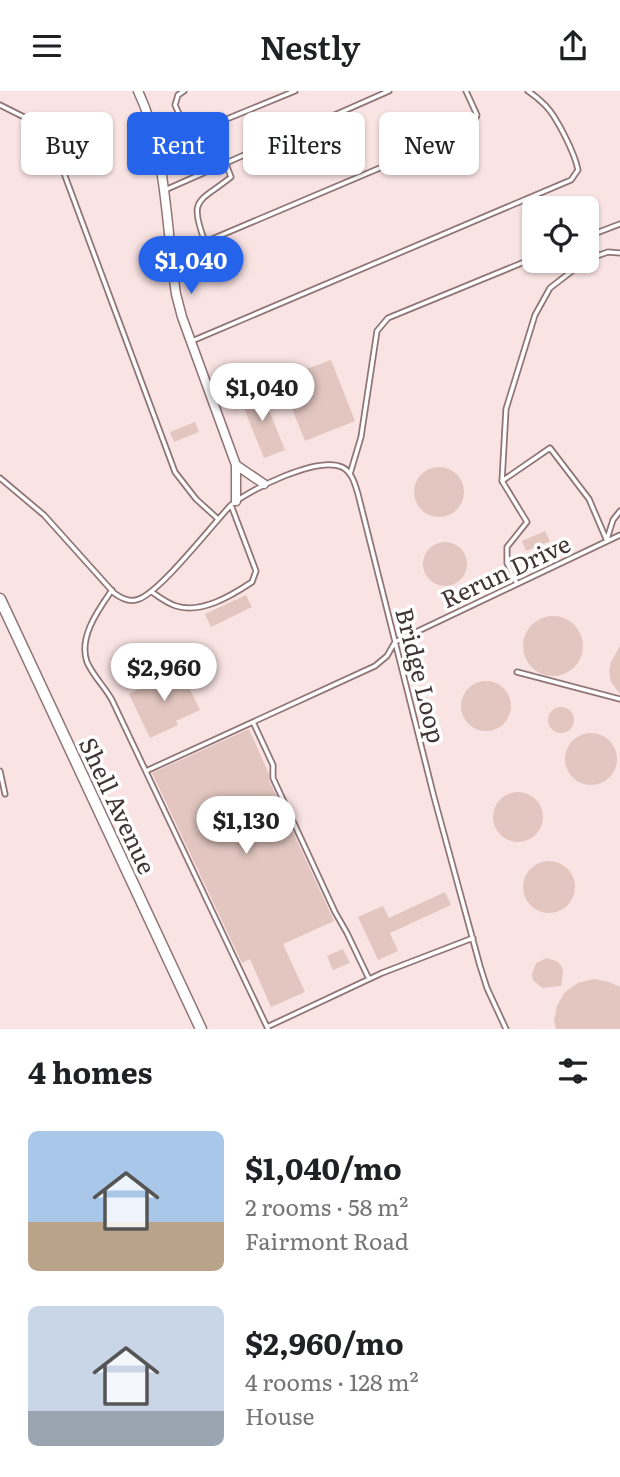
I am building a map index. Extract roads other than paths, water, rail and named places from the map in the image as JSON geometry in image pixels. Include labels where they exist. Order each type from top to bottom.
[{"type":"street","points":[[141,92],[153,128],[176,293],[236,465],[234,503]]},
{"type":"street","points":[[236,465],[264,484]]},
{"type":"street","name":"Shell Avenue","points":[[0,600],[201,1029]]},
{"type":"lane","points":[[184,91],[175,100],[175,105],[185,127],[195,132],[295,91]]},
{"type":"lane","points":[[229,163],[388,91]]},
{"type":"lane","points":[[229,172],[231,177],[199,201],[195,211],[205,242],[472,129],[477,115],[466,91]]},
{"type":"lane","points":[[191,341],[571,180],[578,170],[565,139],[547,107],[528,91]]},
{"type":"lane","points":[[0,105],[24,117],[55,149],[175,472],[196,499],[218,519]]},
{"type":"lane","points":[[163,191],[200,175]]},
{"type":"lane","points":[[599,232],[620,224]]},
{"type":"lane","points":[[599,255],[608,252],[620,253]]},
{"type":"lane","points":[[0,478],[44,515],[112,590],[125,600],[132,601],[152,592],[234,503],[264,484],[325,465],[344,468],[350,474],[360,437],[377,331],[388,318],[522,263]]},
{"type":"lane","points":[[517,584],[507,563],[507,547],[527,522],[502,481],[506,409],[535,315],[550,288],[569,273]]},
{"type":"lane","points":[[502,481],[550,448],[589,499],[607,541]]},
{"type":"lane","name":"Bridge Loop","points":[[350,474],[358,494],[473,938],[488,988],[506,1029]]},
{"type":"lane","points":[[152,592],[173,605],[188,609],[204,607],[252,582],[256,571],[234,503]]},
{"type":"lane","points":[[607,541],[613,520],[620,511]]},
{"type":"lane","name":"Rerun Drive","points":[[146,771],[375,666],[387,656],[395,642],[620,535]]},
{"type":"lane","points":[[112,590],[90,626],[85,652],[88,662],[112,700],[267,1028],[369,979],[473,938]]},
{"type":"lane","points":[[517,672],[620,699]]},
{"type":"lane","points":[[253,722],[273,765],[273,778],[369,979]]},
{"type":"lane","points":[[0,771],[5,794]]}]
